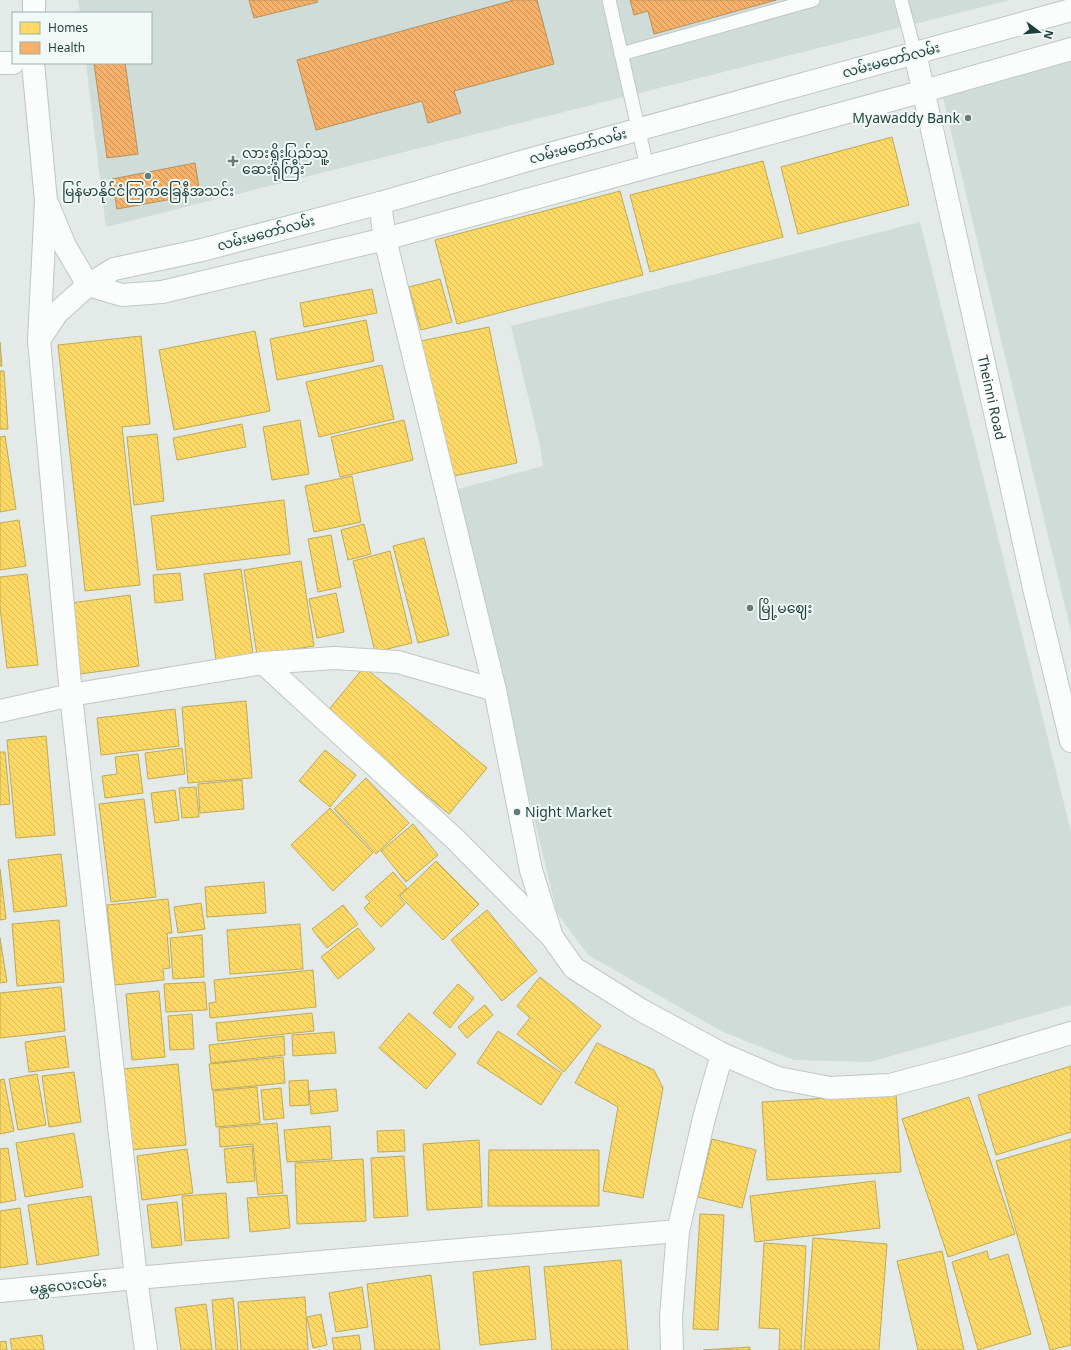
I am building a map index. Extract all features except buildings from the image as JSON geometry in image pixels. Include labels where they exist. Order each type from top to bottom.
[{"type":"main road","points":[[34,0],[34,12]]},
{"type":"main road","name":"လမ်းမတော်လမ်း","points":[[39,340],[57,313],[88,285],[114,269],[202,250],[380,203],[1071,10]]},
{"type":"main road","points":[[46,201],[65,246],[88,285],[122,296],[162,292],[385,239],[924,91],[1071,49]]},
{"type":"main road","name":"Theinni Road","points":[[915,53],[1034,588],[1071,741]]},
{"type":"main road","points":[[0,63],[12,63]]},
{"type":"main road","points":[[33,64],[46,201],[39,340],[71,695],[136,1278],[146,1350]]},
{"type":"main road","points":[[380,203],[385,239],[495,690],[531,870],[552,937]]},
{"type":"main road","points":[[0,712],[71,695],[262,663],[334,658],[398,662],[495,690]]},
{"type":"main road","points":[[262,663],[455,839],[552,937],[574,968],[641,1010],[722,1054],[778,1078],[830,1088],[890,1084],[961,1066],[1071,1033]]},
{"type":"main road","points":[[672,1350],[671,1317],[678,1231],[704,1118],[722,1054]]},
{"type":"main road","name":"မန္တလေးလမ်း","points":[[0,1292],[136,1278],[678,1231]]},
{"type":"lane","points":[[610,0],[647,167]]},
{"type":"lane","points":[[621,54],[813,0]]},
{"type":"lane","points":[[901,0],[915,53]]},
{"type":"shaded area","name":"လားရှိုးပြည်သူ့ ဆေးရုံကြီး","points":[[78,0],[1010,0],[106,227],[86,64],[152,64],[152,12],[80,12]]},
{"type":"shaded area","points":[[1071,61],[1071,631],[943,98]]},
{"type":"shaded area","name":"မြို့မဈေး","points":[[920,222],[1071,832],[1071,1005],[870,1062],[794,1060],[723,1032],[588,955],[557,913],[455,490],[543,466],[539,441],[511,326]]},
{"type":"place","name":"Myawaddy Bank","points":[[968,118]]},
{"type":"place","name":"လားရှိုးပြည်သူ့ ဆေးရုံကြီး","points":[[233,161]]},
{"type":"place","name":"မြန်မာနိုင်ငံကြက်ခြေနီအသင်း","points":[[148,176]]},
{"type":"place","name":"မြို့မဈေး","points":[[750,608]]},
{"type":"place","name":"Night Market","points":[[517,812]]}]
